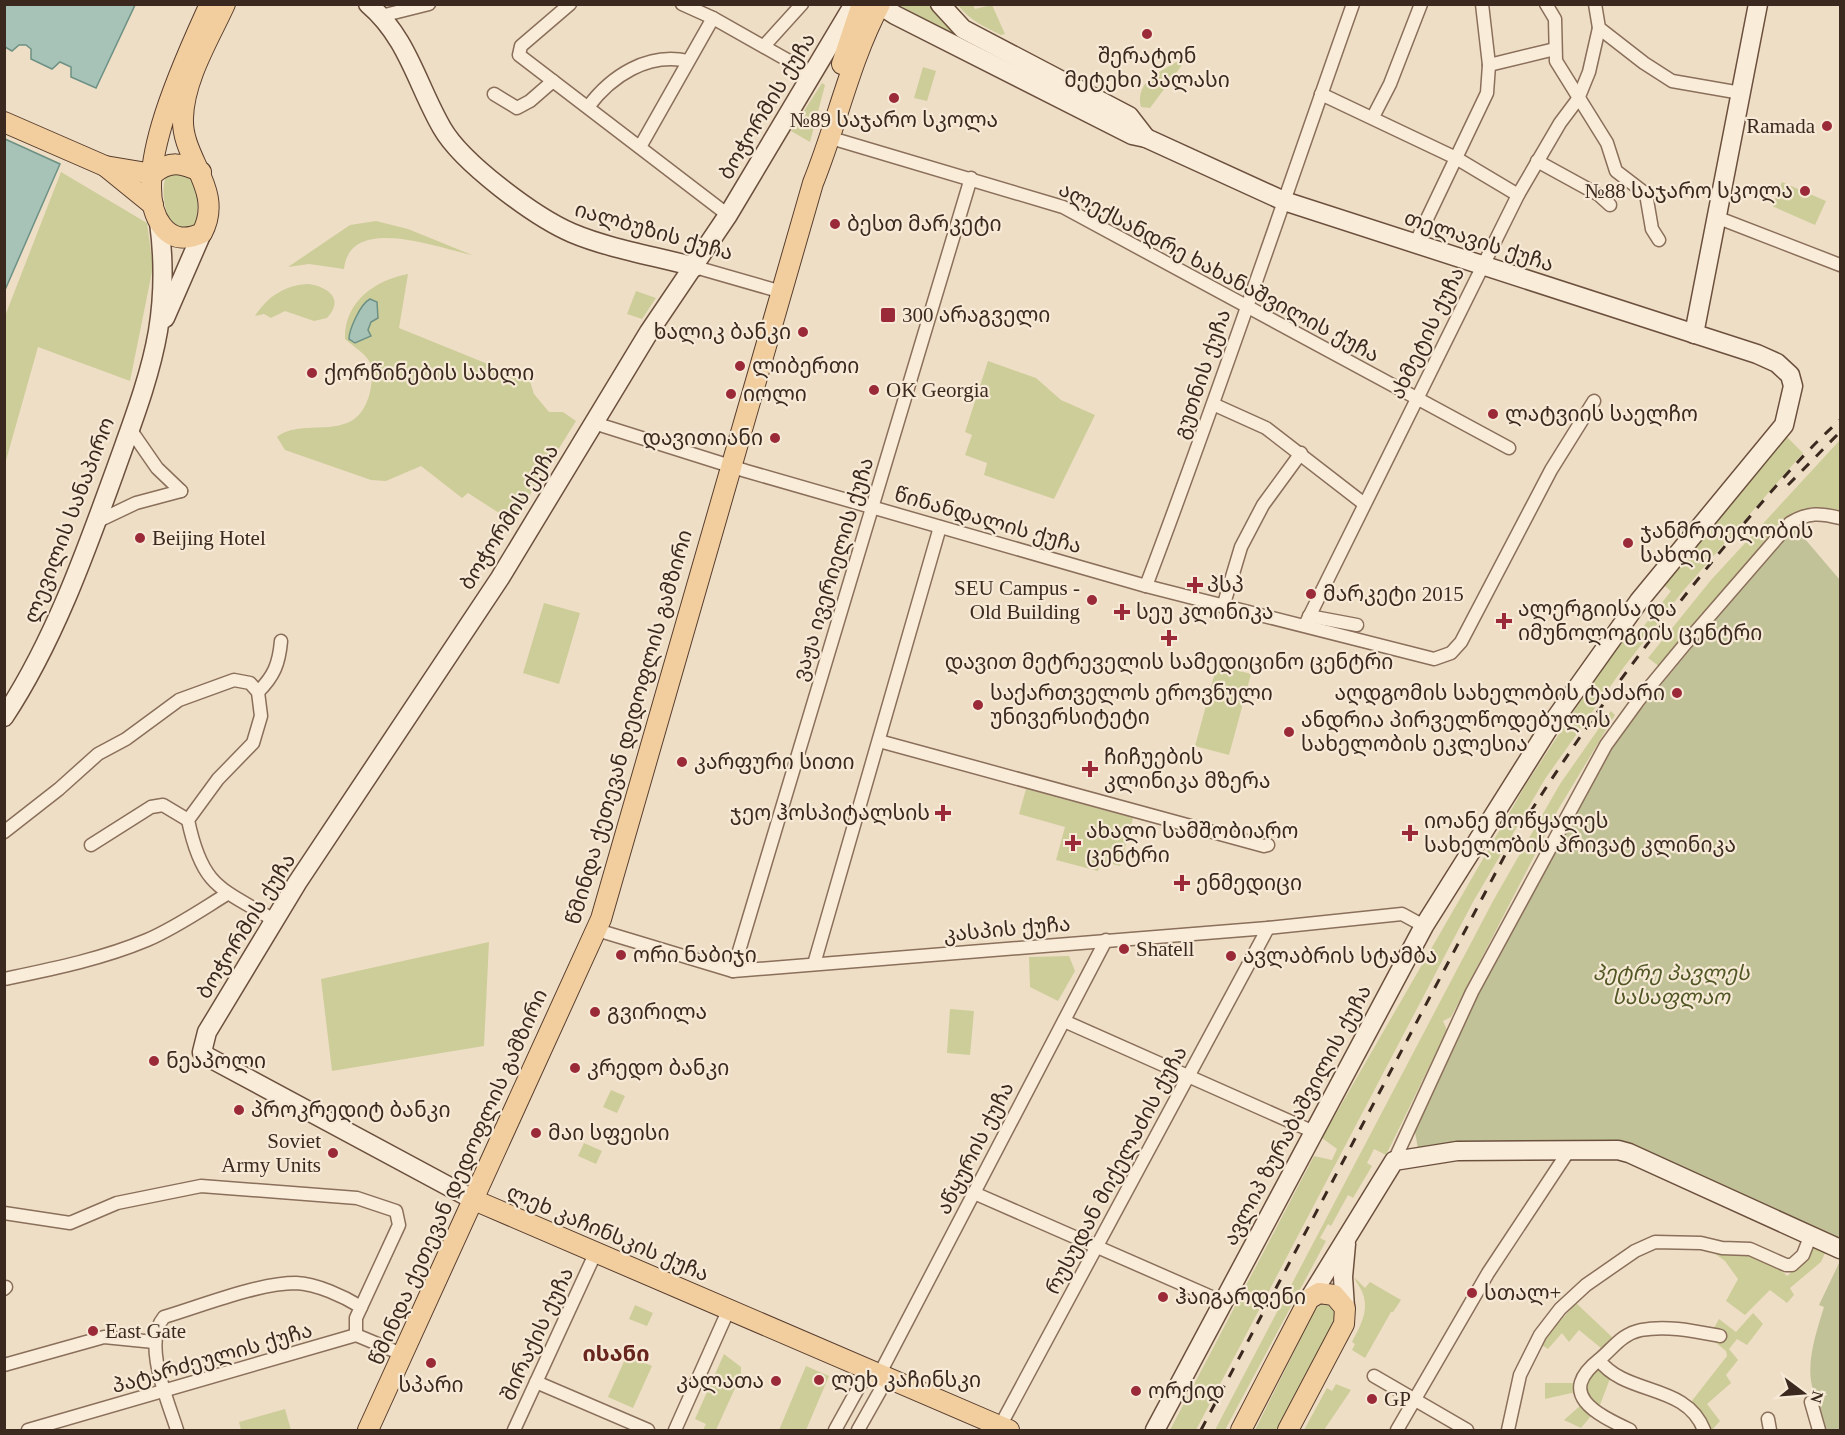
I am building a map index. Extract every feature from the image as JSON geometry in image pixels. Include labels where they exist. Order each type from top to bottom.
[{"type":"main road","points":[[156,214],[153,174],[156,145],[164,115],[210,4]]},
{"type":"main road","points":[[100,164],[156,214],[172,235],[183,238],[202,233],[209,214],[208,199],[201,172],[185,133],[183,116],[197,66],[225,4]]},
{"type":"main road","name":"წმინდა ქეთევან დედოფლის გამზირი","points":[[368,1431],[597,930],[813,183],[831,138],[875,5]]},
{"type":"main road","name":"წმინდა ქეთევან დედოფლის გამზირი","points":[[813,183],[820,135],[853,28],[875,5]]},
{"type":"main road","points":[[4,122],[100,164],[153,174],[169,164],[185,165],[201,172]]},
{"type":"main road","name":"ლეხ კაჩინსკის ქუჩა","points":[[474,1200],[1002,1429]]},
{"type":"main road","points":[[1240,1431],[1309,1299],[1319,1293],[1330,1294],[1339,1298],[1345,1308],[1342,1330],[1288,1431]]},
{"type":"street","points":[[375,10],[429,4]]},
{"type":"street","points":[[570,4],[521,46],[519,55],[728,215]]},
{"type":"street","points":[[682,4],[713,18],[812,74]]},
{"type":"street","points":[[764,46],[802,4]]},
{"type":"street","name":"ბოჭორმის ქუჩა","points":[[202,1052],[207,1032],[274,920],[500,578],[649,332],[728,215],[854,4]]},
{"type":"street","name":"თელავის ქუჩა","points":[[940,4],[963,29],[1129,116],[1141,131],[1284,201],[1757,354],[1777,363],[1790,375],[1793,386]]},
{"type":"street","name":"გუთნის ქუჩა","points":[[1146,586],[1215,405],[1246,307],[1353,4]]},
{"type":"street","points":[[1373,117],[1390,84],[1420,4]]},
{"type":"street","points":[[1415,244],[1487,93],[1489,65],[1482,4]]},
{"type":"street","points":[[1546,4],[1555,19],[1556,61],[1607,143],[1616,171],[1646,194],[1652,229],[1659,240]]},
{"type":"street","points":[[1595,4],[1599,28],[1644,63],[1672,81],[1741,93]]},
{"type":"street","points":[[1694,334],[1758,4]]},
{"type":"street","name":"თელავის ქუჩა","points":[[875,5],[1132,135],[1141,131]]},
{"type":"street","name":"იალბუზის ქუჩა","points":[[375,10],[399,39],[442,130],[459,151],[492,181],[573,234],[782,292]]},
{"type":"street","points":[[640,147],[713,18]]},
{"type":"street","name":"ახმეტის ქუჩა","points":[[1307,621],[1363,503],[1518,195],[1537,160],[1578,99],[1589,72],[1599,28]]},
{"type":"street","points":[[1489,65],[1555,49]]},
{"type":"street","points":[[588,107],[602,88],[630,69],[670,57],[688,61]]},
{"type":"street","points":[[494,94],[517,108],[530,101],[553,81]]},
{"type":"street","points":[[1322,94],[1456,158],[1518,195]]},
{"type":"street","name":"ალექსანდრე ხახანაშვილის ქუჩა","points":[[831,138],[1063,207],[1509,448]]},
{"type":"street","points":[[1537,160],[1599,195],[1610,205]]},
{"type":"street","name":"ვაჟა ივერიელის ქუჩა","points":[[733,971],[971,178]]},
{"type":"street","name":"ლევილის სანაპირო","points":[[156,214],[164,273],[158,333]]},
{"type":"street","points":[[1716,217],[1840,265]]},
{"type":"street","name":"ლევილის სანაპირო","points":[[4,717],[39,657],[96,522],[130,429],[158,333],[202,233]]},
{"type":"street","name":"ავლიპ ზურაბაშვილის ქუჩა","points":[[1155,1431],[1424,926],[1550,726],[1633,609],[1784,425],[1793,386]]},
{"type":"street","points":[[1307,621],[1344,638],[1434,659],[1451,653],[1475,619],[1551,470],[1594,401]]},
{"type":"street","points":[[1215,405],[1266,428],[1363,503]]},
{"type":"street","name":"წინანდალის ქუჩა","points":[[594,423],[730,466],[1146,586],[1223,607],[1307,621]]},
{"type":"street","points":[[96,522],[136,503],[181,491],[157,468],[130,429]]},
{"type":"street","points":[[1223,607],[1241,547],[1263,505],[1301,453]]},
{"type":"street","points":[[1309,1299],[1394,1161],[1472,992],[1582,784],[1621,723],[1686,643],[1790,523],[1802,516],[1815,513],[1840,518]]},
{"type":"street","points":[[814,964],[940,527]]},
{"type":"street","points":[[1307,621],[1357,625]]},
{"type":"street","points":[[258,692],[271,680],[279,662],[281,641]]},
{"type":"street","points":[[4,832],[98,754],[126,739],[179,700],[234,680],[250,683],[258,692],[261,716],[252,743],[219,779],[188,820],[194,852],[214,884],[227,894],[274,920]]},
{"type":"street","points":[[879,741],[1264,846],[1268,845]]},
{"type":"street","points":[[91,845],[150,807],[163,805],[188,820]]},
{"type":"street","points":[[4,979],[81,962],[146,941],[227,894]]},
{"type":"street","name":"კასპის ქუჩა","points":[[597,930],[733,971],[1268,928],[1402,914],[1424,926]]},
{"type":"street","name":"რუსუდან მიქელაძის ქუჩა","points":[[1002,1429],[1268,928]]},
{"type":"street","name":"აწყურის ქუჩა","points":[[858,1431],[879,1391],[879,1375],[1106,940]]},
{"type":"street","points":[[1064,1021],[1314,1132]]},
{"type":"street","name":"ლეხ კაჩინსკის ქუჩა","points":[[202,1052],[297,1106],[474,1200]]},
{"type":"street","points":[[1394,1161],[1457,1151],[1618,1150],[1706,1185],[1810,1237],[1840,1249]]},
{"type":"street","points":[[1397,1431],[1488,1273],[1569,1152]]},
{"type":"street","points":[[4,1213],[70,1223],[117,1203],[201,1186],[357,1198],[396,1211],[399,1225],[356,1318],[356,1335],[404,1355]]},
{"type":"street","points":[[974,1193],[1223,1302]]},
{"type":"street","points":[[1508,1431],[1520,1375],[1540,1335],[1560,1309],[1613,1264],[1656,1242],[1678,1240],[1722,1248],[1750,1249],[1786,1265],[1792,1265],[1803,1255],[1810,1237]]},
{"type":"street","points":[[1345,1308],[1346,1242]]},
{"type":"street","name":"შირაქის ქუჩა","points":[[514,1431],[595,1254]]},
{"type":"street","points":[[177,1431],[154,1342],[155,1332],[164,1317],[272,1286],[297,1283],[348,1298],[361,1307]]},
{"type":"street","points":[[675,1431],[728,1311]]},
{"type":"street","points":[[1630,1431],[1591,1410],[1582,1398],[1580,1390],[1590,1364],[1599,1360],[1619,1340],[1639,1331],[1688,1330],[1719,1336]]},
{"type":"street","name":"პატარძეულის ქუჩა","points":[[28,1431],[356,1335]]},
{"type":"street","points":[[4,1365],[104,1337],[154,1342]]},
{"type":"street","points":[[1599,1360],[1608,1370],[1683,1402],[1699,1418],[1704,1431]]},
{"type":"street","name":"აწყურის ქუჩა","points":[[835,1431],[861,1383],[879,1375]]},
{"type":"street","points":[[1374,1376],[1467,1431]]},
{"type":"street","points":[[536,1382],[648,1431]]},
{"type":"street","points":[[1811,1402],[1819,1431]]},
{"type":"green space","points":[[890,5],[931,5],[943,19],[971,41],[1052,83]]},
{"type":"green space","points":[[958,5],[973,5],[975,9],[992,5],[1005,34],[1001,35],[978,23]]},
{"type":"green space","points":[[1182,59],[1185,61],[1150,108],[1141,107],[1140,98],[1146,83],[1159,72]]},
{"type":"green space","points":[[923,67],[936,71],[927,101],[914,98]]},
{"type":"green space","points":[[822,83],[825,85],[810,142],[791,131]]},
{"type":"green space","points":[[170,170],[191,175],[198,194],[197,222],[188,229],[171,225],[167,212],[163,190]]},
{"type":"green space","points":[[61,172],[147,223],[153,267],[130,381],[38,347],[5,464],[5,316]]},
{"type":"green space","points":[[1782,182],[1826,201],[1815,225],[1772,206]]},
{"type":"green space","points":[[376,221],[408,229],[472,255],[419,242],[379,238],[362,242],[350,252],[344,269],[309,264],[288,267],[350,225]]},
{"type":"green space","points":[[408,274],[399,328],[530,381],[534,394],[549,412],[563,412],[576,421],[513,522],[468,493],[462,498],[421,466],[386,481],[371,480],[285,450],[277,437],[302,428],[342,425],[354,419],[363,409],[370,392],[372,372],[371,365],[364,355],[345,339],[350,314],[356,304],[373,287]]},
{"type":"green space","points":[[309,284],[322,288],[332,295],[334,305],[327,318],[314,321],[285,311],[271,318],[264,314],[255,316],[271,297],[285,289]]},
{"type":"green space","points":[[636,291],[656,298],[642,319],[627,314]]},
{"type":"green space","points":[[988,361],[1036,378],[1061,400],[1095,415],[1054,499],[984,475],[987,463],[965,455],[972,435],[965,432]]},
{"type":"green space","points":[[1783,433],[1803,453],[1683,591],[1624,667],[1545,779],[1473,902],[1196,1430],[1170,1430],[1314,1156],[1332,1160],[1337,1149],[1322,1138],[1525,786],[1624,634],[1633,640],[1671,591],[1661,583]]},
{"type":"green space","points":[[1840,440],[1840,510],[1810,507],[1783,519],[1660,667],[1648,658],[1711,580]]},
{"type":"green space","name":"პეტრე პავლეს სასაფლაო","points":[[1793,525],[1840,580],[1840,1245],[1627,1148],[1418,1149],[1415,1132],[1500,946],[1590,780],[1633,719]]},
{"type":"green space","points":[[544,603],[580,613],[559,684],[523,673]]},
{"type":"green space","points":[[1217,665],[1251,674],[1229,755],[1195,746]]},
{"type":"green space","points":[[1611,711],[1615,715],[1559,808],[1451,1017],[1443,1021],[1447,1030],[1386,1155],[1374,1149],[1367,1163],[1372,1166],[1353,1198],[1348,1195],[1331,1226],[1328,1224],[1320,1238],[1326,1241],[1225,1430],[1215,1430],[1493,901],[1560,784]]},
{"type":"green space","points":[[1026,789],[1133,818],[1120,866],[1101,861],[1098,871],[1056,860],[1065,827],[1019,814]]},
{"type":"green space","points":[[489,942],[484,1046],[332,1071],[321,979]]},
{"type":"green space","points":[[1069,956],[1075,971],[1058,1001],[1030,987],[1029,957]]},
{"type":"green space","points":[[950,1009],[974,1011],[970,1055],[947,1053]]},
{"type":"green space","points":[[611,1090],[625,1096],[617,1113],[603,1107]]},
{"type":"green space","points":[[584,1143],[602,1151],[596,1164],[578,1156]]},
{"type":"green space","points":[[1815,1243],[1825,1253],[1821,1262],[1790,1288],[1794,1295],[1787,1303],[1770,1290],[1745,1315],[1726,1301],[1738,1279],[1725,1261],[1711,1251],[1752,1255],[1770,1262],[1787,1276],[1808,1258]]},
{"type":"green space","points":[[1840,1261],[1840,1430],[1826,1430],[1812,1386],[1810,1366],[1824,1307],[1819,1305]]},
{"type":"green space","points":[[1354,1277],[1365,1288],[1370,1282],[1401,1300],[1391,1312],[1365,1358],[1352,1350],[1355,1344],[1352,1342],[1363,1319],[1365,1307],[1363,1294]]},
{"type":"green space","points":[[1576,1303],[1612,1337],[1608,1344],[1601,1348],[1579,1330],[1569,1342],[1562,1333],[1548,1349],[1540,1344]]},
{"type":"green space","points":[[1323,1304],[1331,1305],[1338,1314],[1282,1430],[1255,1430],[1316,1308]]},
{"type":"green space","points":[[635,1305],[653,1313],[647,1326],[629,1319]]},
{"type":"green space","points":[[1753,1313],[1763,1324],[1747,1345],[1737,1339],[1729,1349],[1738,1360],[1726,1375],[1731,1383],[1707,1404],[1720,1421],[1712,1430],[1708,1430],[1691,1402],[1727,1356],[1726,1351],[1709,1337],[1719,1319],[1736,1332]]},
{"type":"green space","points":[[724,1354],[741,1367],[741,1375],[716,1430],[703,1430],[706,1424],[695,1419]]},
{"type":"green space","points":[[627,1355],[652,1366],[633,1408],[608,1397]]},
{"type":"green space","points":[[806,1366],[829,1376],[806,1430],[779,1430]]},
{"type":"green space","points":[[1596,1367],[1611,1376],[1598,1410],[1584,1395],[1585,1384]]},
{"type":"green space","points":[[1545,1383],[1575,1383],[1576,1392],[1545,1399]]},
{"type":"green space","points":[[1336,1384],[1351,1390],[1324,1430],[1304,1430],[1327,1388],[1332,1391]]},
{"type":"green space","points":[[1581,1405],[1591,1416],[1581,1428],[1564,1420]]},
{"type":"green space","points":[[285,1409],[291,1430],[241,1430],[239,1422]]},
{"type":"shaded area","points":[[5,4],[135,5],[96,88],[71,77],[71,67],[60,62],[52,69],[31,59],[31,49],[26,45],[19,45],[12,51],[5,47]]},
{"type":"shaded area","points":[[5,139],[60,164],[5,290]]},
{"type":"shaded area","points":[[370,299],[377,302],[378,318],[371,322],[368,330],[371,336],[355,343],[349,339],[351,330],[359,311]]},
{"type":"railway","points":[[1201,1430],[1514,838],[1564,760],[1644,648],[1783,478],[1840,420]]},
{"type":"railway","points":[[1788,485],[1840,432]]},
{"type":"place","name":"შერატონ მეტეხი პალასი","points":[[1147,34]]},
{"type":"place","name":"№89 საჯარო სკოლა","points":[[894,98]]},
{"type":"place","name":"Ramada","points":[[1827,126]]},
{"type":"place","name":"№88 საჯარო სკოლა","points":[[1805,191]]},
{"type":"place","name":"ბესთ მარკეტი","points":[[835,224]]},
{"type":"place","name":"300 არაგველი","points":[[888,315]]},
{"type":"place","name":"ხალიკ ბანკი","points":[[803,332]]},
{"type":"place","name":"ლიბერთი","points":[[740,366]]},
{"type":"place","name":"ქორწინების სახლი","points":[[312,373]]},
{"type":"place","name":"OK Georgia","points":[[874,390]]},
{"type":"place","name":"იოლი","points":[[731,394]]},
{"type":"place","name":"ლატვიის საელჩო","points":[[1493,414]]},
{"type":"place","name":"დავითიანი","points":[[775,438]]},
{"type":"place","name":"Beijing Hotel","points":[[140,538]]},
{"type":"place","name":"ჯანმრთელობის სახლი","points":[[1628,543]]},
{"type":"place","name":"პსპ","points":[[1195,585]]},
{"type":"place","name":"მარკეტი 2015","points":[[1311,594]]},
{"type":"place","name":"SEU Campus - Old Building","points":[[1092,600]]},
{"type":"place","name":"სეუ კლინიკა","points":[[1122,612]]},
{"type":"place","name":"ალერგიისა და იმუნოლოგიის ცენტრი","points":[[1504,621]]},
{"type":"place","name":"დავით მეტრეველის სამედიცინო ცენტრი","points":[[1169,638]]},
{"type":"place","name":"აღდგომის სახელობის ტაძარი","points":[[1677,693]]},
{"type":"place","name":"საქართველოს ეროვნული უნივერსიტეტი","points":[[978,705]]},
{"type":"place","name":"ანდრია პირველწოდებულის სახელობის ეკლესია","points":[[1289,732]]},
{"type":"place","name":"კარფური სითი","points":[[682,762]]},
{"type":"place","name":"ჩიჩუების კლინიკა მზერა","points":[[1090,769]]},
{"type":"place","name":"ჯეო ჰოსპიტალსის","points":[[943,813]]},
{"type":"place","name":"იოანე მოწყალეს სახელობის პრივატ კლინიკა","points":[[1410,833]]},
{"type":"place","name":"ახალი სამშობიარო ცენტრი","points":[[1073,843]]},
{"type":"place","name":"ენმედიცი","points":[[1182,883]]},
{"type":"place","name":"Shatell","points":[[1124,949]]},
{"type":"place","name":"ორი ნაბიჯი","points":[[621,955]]},
{"type":"place","name":"ავლაბრის სტამბა","points":[[1231,956]]},
{"type":"place","name":"გვირილა","points":[[595,1012]]},
{"type":"place","name":"ნეაპოლი","points":[[154,1061]]},
{"type":"place","name":"კრედო ბანკი","points":[[575,1068]]},
{"type":"place","name":"პროკრედიტ ბანკი","points":[[239,1110]]},
{"type":"place","name":"მაი სფეისი","points":[[536,1133]]},
{"type":"place","name":"Soviet Army Units","points":[[333,1153]]},
{"type":"place","name":"სთალ+","points":[[1472,1293]]},
{"type":"place","name":"ჰაიგარდენი","points":[[1163,1297]]},
{"type":"place","name":"East Gate","points":[[93,1331]]},
{"type":"place","name":"სპარი","points":[[431,1363]]},
{"type":"place","name":"ლეხ კაჩინსკი","points":[[819,1380]]},
{"type":"place","name":"კალათა","points":[[776,1381]]},
{"type":"place","name":"ორქიდ","points":[[1136,1391]]},
{"type":"place","name":"GP","points":[[1372,1399]]},
{"type":"district","name":"ისანი","points":[[616,1353]]}]
